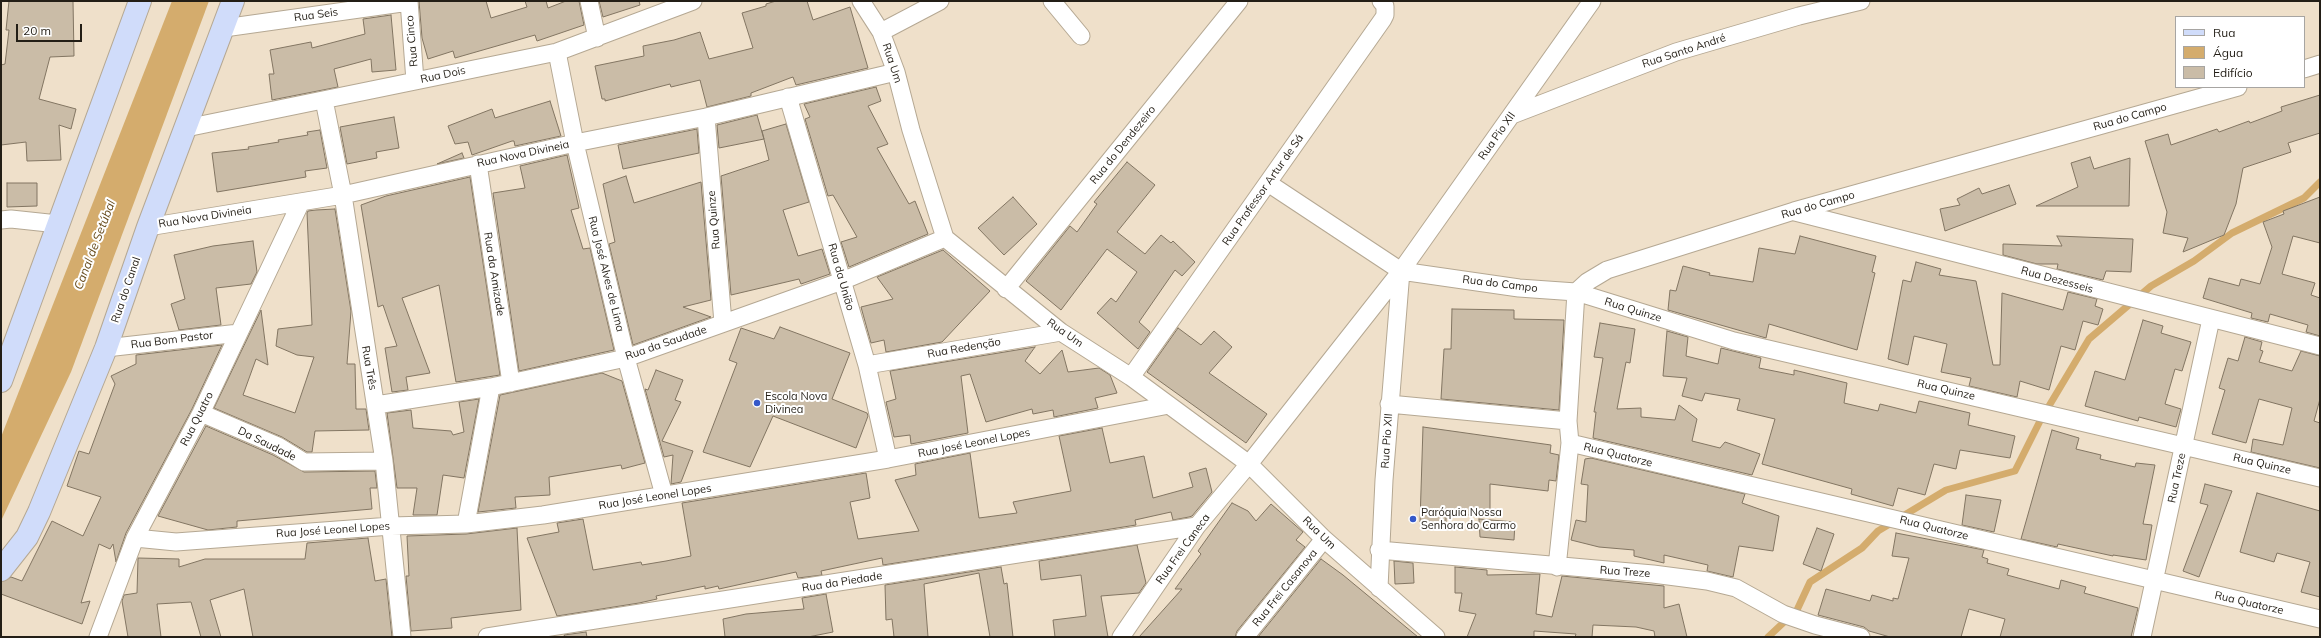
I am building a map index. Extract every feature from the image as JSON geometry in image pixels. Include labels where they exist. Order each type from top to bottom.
[{"type":"street","points":[[1,381],[140,1]]},
{"type":"street","name":"Rua do Canal","points":[[1,570],[27,537],[39,512],[106,348],[148,226],[233,1]]},
{"type":"street","points":[[589,1],[597,38]]},
{"type":"street","name":"Rua Dois","points":[[186,128],[557,52],[693,1]]},
{"type":"street","name":"Rua Um","points":[[861,1],[881,32],[896,72],[920,160],[945,238],[1006,289],[1061,332],[1131,377],[1249,464],[1324,539],[1436,637]]},
{"type":"street","points":[[881,32],[940,1]]},
{"type":"street","points":[[1052,1],[1080,36]]},
{"type":"street","name":"Rua do Dendezeiro","points":[[1006,289],[1239,1]]},
{"type":"street","name":"Rua Professor Artur de Sá","points":[[1131,377],[1383,19],[1385,6],[1381,1]]},
{"type":"street","name":"Rua Pio XII","points":[[1249,464],[1401,271],[1592,1]]},
{"type":"street","name":"Rua Santo André","points":[[1512,115],[1676,52],[1799,16],[1861,1]]},
{"type":"street","name":"Rua Seis","points":[[224,28],[341,6],[408,2]]},
{"type":"street","name":"Rua Cinco","points":[[408,2],[415,81]]},
{"type":"street","name":"Rua José Alves de Lima","points":[[557,52],[574,143],[626,358],[664,495]]},
{"type":"street","points":[[2305,69],[2320,64]]},
{"type":"street","name":"Rua Nova Divineia","points":[[148,226],[343,195],[574,143],[706,117],[896,72]]},
{"type":"street","name":"Rua do Campo","points":[[1401,271],[1518,288],[1576,292],[1587,282],[1607,270],[1794,211],[2234,88]]},
{"type":"street","name":"Rua da União","points":[[788,97],[866,366],[888,459]]},
{"type":"street","name":"Rua Três","points":[[324,100],[343,195],[366,353],[376,405],[384,461],[402,637]]},
{"type":"street","name":"Rua Quinze","points":[[706,117],[723,323]]},
{"type":"street","name":"Rua da Amizade","points":[[478,164],[511,383]]},
{"type":"street","points":[[1268,183],[1401,271]]},
{"type":"street","name":"Rua Quatro","points":[[98,637],[106,621],[135,538],[201,413],[301,202]]},
{"type":"street","name":"Rua Dezesseis","points":[[1794,211],[2103,292],[2320,346]]},
{"type":"street","points":[[1,220],[11,219],[58,224]]},
{"type":"street","name":"Rua da Saudade","points":[[376,405],[491,387],[626,358],[842,281],[945,238]]},
{"type":"street","name":"Rua Pio XII","points":[[1379,588],[1379,550],[1389,404],[1401,271]]},
{"type":"street","name":"Rua Quinze","points":[[1576,292],[1734,341],[2320,478]]},
{"type":"street","name":"Rua Quatorze","points":[[1576,292],[1568,421],[1570,443],[1859,510],[2155,582],[2320,619]]},
{"type":"street","name":"Rua Treze","points":[[2142,637],[2211,319]]},
{"type":"street","name":"Rua Bom Pastor","points":[[106,348],[239,332]]},
{"type":"street","name":"Rua Redenção","points":[[866,366],[1061,332]]},
{"type":"street","points":[[466,524],[491,387]]},
{"type":"street","points":[[1389,404],[1568,421]]},
{"type":"street","name":"Rua José Leonel Lopes","points":[[135,538],[176,542],[391,526],[466,524],[542,515],[888,459],[1169,405]]},
{"type":"street","name":"Da Saudade","points":[[201,413],[278,446],[304,462],[384,461]]},
{"type":"street","points":[[1557,567],[1570,443]]},
{"type":"street","name":"Rua Frei Caneca","points":[[1121,637],[1197,526],[1249,464]]},
{"type":"street","name":"Rua da Piedade","points":[[487,637],[1197,526]]},
{"type":"street","name":"Rua Frei Casanova","points":[[1245,637],[1324,539]]},
{"type":"street","name":"Rua Treze","points":[[1379,550],[1557,567],[1653,574],[1707,581],[1736,588],[1783,614],[1815,626],[1861,637]]},
{"type":"water","name":"Canal de Setúbal","points":[[172,1],[209,1],[71,372],[1,521],[1,437]]},
{"type":"building","points":[[9,1],[73,1],[74,56],[50,57],[39,99],[76,109],[71,129],[59,125],[61,160],[27,161],[26,142],[1,145],[1,65],[5,64],[9,30],[6,30]]},
{"type":"building","points":[[419,1],[486,1],[491,18],[527,7],[525,1],[546,1],[548,8],[566,1],[579,1],[584,25],[537,41],[535,35],[455,58],[453,51],[428,59],[422,38]]},
{"type":"building","points":[[599,1],[639,1],[640,5],[603,17]]},
{"type":"building","points":[[776,1],[807,1],[813,20],[850,7],[868,68],[796,85],[793,77],[751,93],[751,96],[707,107],[700,80],[671,87],[670,84],[605,101],[605,99],[602,99],[595,66],[644,56],[643,46],[674,40],[700,32],[709,59],[753,48],[742,13],[766,6],[766,4]]},
{"type":"building","points":[[391,15],[396,70],[372,72],[371,59],[334,69],[338,87],[272,100],[269,74],[274,74],[270,50],[311,42],[312,48],[365,34],[363,19]]},
{"type":"building","points":[[876,87],[881,101],[868,106],[888,144],[877,148],[909,204],[915,201],[928,234],[849,267],[841,242],[857,237],[833,195],[828,196],[805,119],[810,117],[804,104]]},
{"type":"building","points":[[2320,95],[2320,133],[2288,143],[2291,152],[2243,168],[2236,204],[2224,235],[2183,252],[2188,238],[2163,233],[2167,212],[2145,141],[2168,134],[2171,145],[2217,129],[2219,132],[2249,121],[2250,123],[2282,111],[2281,107]]},
{"type":"building","points":[[550,101],[561,136],[515,146],[514,141],[512,141],[472,155],[468,142],[455,144],[448,126],[492,109],[495,118]]},
{"type":"building","points":[[757,115],[764,139],[719,148],[717,125]]},
{"type":"building","points":[[394,117],[399,148],[376,152],[377,158],[347,164],[340,127]]},
{"type":"building","points":[[786,124],[809,202],[783,210],[798,256],[822,249],[830,274],[801,284],[799,279],[731,295],[721,176],[769,160],[762,131]]},
{"type":"building","points":[[697,129],[699,153],[623,169],[618,145]]},
{"type":"building","points":[[320,130],[327,168],[305,171],[306,177],[217,192],[212,153],[249,149],[248,147],[279,142],[278,140],[308,135],[307,132]]},
{"type":"building","points":[[462,153],[464,158],[437,164]]},
{"type":"building","points":[[567,155],[579,208],[571,210],[583,249],[590,248],[614,350],[519,371],[493,193],[525,188],[520,166]]},
{"type":"building","points":[[2090,157],[2094,169],[2130,158],[2129,206],[2036,206],[2078,187],[2071,163]]},
{"type":"building","points":[[1127,162],[1155,185],[1117,232],[1145,254],[1161,235],[1171,243],[1173,241],[1195,262],[1182,276],[1175,270],[1139,322],[1150,332],[1138,349],[1097,313],[1111,298],[1116,302],[1137,272],[1107,249],[1061,310],[1026,281],[1070,226],[1077,232],[1097,204],[1094,202]]},
{"type":"building","points":[[626,176],[634,203],[701,182],[711,300],[683,307],[711,317],[633,345],[609,244],[615,242],[603,184]]},
{"type":"building","points":[[470,177],[500,375],[456,382],[439,285],[402,298],[430,373],[406,377],[408,390],[392,392],[385,348],[397,346],[383,305],[378,307],[361,205],[386,196]]},
{"type":"building","points":[[7,183],[37,183],[37,206],[7,207]]},
{"type":"building","points":[[2009,185],[2016,204],[1945,231],[1940,209],[1960,205],[1957,199],[1979,188],[1982,194]]},
{"type":"building","points":[[1013,197],[1037,224],[1004,255],[978,228]]},
{"type":"building","points":[[2320,197],[2320,243],[2293,236],[2282,274],[2315,283],[2311,295],[2320,298],[2320,336],[2306,332],[2308,325],[2270,314],[2268,322],[2251,318],[2252,313],[2203,298],[2209,278],[2239,286],[2241,279],[2260,284],[2272,247],[2263,222],[2284,214],[2283,211]]},
{"type":"building","points":[[335,209],[351,311],[347,364],[355,364],[356,409],[366,409],[369,430],[315,431],[312,452],[307,452],[282,437],[214,408],[261,310],[268,365],[256,359],[243,395],[295,413],[314,357],[297,355],[276,346],[278,329],[312,325],[307,213],[308,211]]},
{"type":"building","points":[[1800,236],[1876,256],[1872,272],[1875,273],[1857,350],[1769,324],[1766,338],[1668,310],[1670,290],[1676,291],[1683,266],[1710,273],[1709,275],[1753,282],[1759,248],[1795,254]]},
{"type":"building","points":[[2057,236],[2133,239],[2131,272],[2106,271],[2103,280],[2057,269],[2058,264],[2037,264],[2003,255],[2003,244],[2062,246]]},
{"type":"building","points":[[253,241],[257,272],[251,284],[216,288],[221,325],[179,330],[171,304],[185,299],[174,255],[213,246]]},
{"type":"building","points":[[943,250],[990,291],[942,342],[886,352],[884,340],[871,343],[861,307],[893,299],[877,277]]},
{"type":"building","points":[[1916,262],[1941,269],[1939,275],[1976,281],[1993,365],[2000,365],[2002,293],[2063,310],[2068,292],[2097,299],[2095,306],[2103,309],[2098,325],[2083,321],[2075,350],[2061,346],[2049,390],[2020,381],[2017,397],[1969,386],[1971,378],[1941,372],[1947,344],[1914,336],[1908,365],[1888,359],[1903,280],[1911,282]]},
{"type":"building","points":[[1452,309],[1514,310],[1514,319],[1564,320],[1559,410],[1441,399],[1444,349],[1451,349]]},
{"type":"building","points":[[2143,320],[2163,326],[2161,333],[2191,342],[2182,371],[2175,369],[2165,404],[2181,409],[2176,427],[2139,417],[2138,421],[2085,406],[2095,371],[2125,380]]},
{"type":"building","points":[[1600,323],[1635,329],[1630,363],[1626,362],[1617,409],[1641,408],[1641,417],[1675,420],[1679,405],[1697,419],[1692,441],[1720,448],[1725,442],[1760,454],[1752,475],[1593,438],[1596,412],[1594,412],[1603,358],[1594,357]]},
{"type":"building","points":[[780,327],[850,353],[832,399],[867,413],[868,416],[856,448],[773,416],[750,467],[703,452],[737,363],[729,360],[741,328],[774,339]]},
{"type":"building","points":[[1178,328],[1201,345],[1214,331],[1232,347],[1209,373],[1267,414],[1246,443],[1147,372]]},
{"type":"building","points":[[1667,331],[1688,337],[1686,356],[1718,364],[1721,348],[1761,358],[1759,368],[1794,375],[1794,370],[1847,383],[1844,403],[1878,411],[1880,404],[1916,413],[1919,401],[1970,413],[1968,425],[2015,436],[2010,458],[1960,450],[1956,469],[1934,464],[1925,495],[1898,488],[1893,506],[1851,494],[1852,489],[1762,464],[1775,419],[1737,410],[1740,399],[1705,393],[1702,401],[1682,396],[1687,378],[1663,376]]},
{"type":"building","points":[[2245,337],[2262,342],[2260,350],[2263,351],[2259,362],[2292,371],[2301,351],[2320,356],[2320,399],[2314,421],[2320,423],[2320,468],[2251,452],[2253,439],[2283,445],[2292,408],[2259,399],[2246,443],[2212,434],[2225,390],[2219,388],[2228,358],[2238,361]]},
{"type":"building","points":[[222,345],[192,409],[126,533],[116,562],[113,544],[110,549],[99,544],[81,603],[90,601],[82,624],[1,594],[1,582],[11,577],[22,581],[52,521],[83,536],[101,497],[67,486],[79,451],[89,454],[115,384],[111,376],[136,364],[136,355]]},
{"type":"building","points":[[1035,347],[1025,361],[1040,374],[1062,350],[1068,372],[1099,368],[1110,375],[1117,393],[1095,398],[1098,408],[1054,417],[1053,410],[1033,414],[1032,409],[986,422],[970,374],[961,376],[968,433],[911,444],[910,435],[894,437],[886,402],[896,399],[890,371]]},
{"type":"building","points":[[656,370],[683,380],[675,400],[681,402],[662,441],[693,451],[681,482],[671,484],[673,455],[664,457],[645,389],[648,390]]},
{"type":"building","points":[[602,373],[622,381],[645,463],[622,469],[621,465],[549,477],[550,495],[515,497],[516,508],[478,512],[500,395]]},
{"type":"building","points":[[479,399],[464,478],[443,475],[437,515],[413,515],[417,488],[397,488],[387,413],[411,410],[413,428],[451,431],[453,435],[464,432],[459,402]]},
{"type":"building","points":[[206,426],[273,455],[304,472],[375,471],[377,488],[370,488],[372,509],[237,521],[237,527],[208,530],[158,516]]},
{"type":"building","points":[[1423,427],[1551,445],[1550,453],[1559,455],[1556,481],[1549,480],[1548,491],[1490,484],[1490,515],[1446,515],[1446,523],[1420,522]]},
{"type":"building","points":[[1102,428],[1110,463],[1144,456],[1153,498],[1193,487],[1189,473],[1206,468],[1212,492],[1192,516],[1189,517],[1173,520],[1171,512],[1135,520],[1136,525],[883,565],[882,558],[821,571],[822,575],[798,578],[796,572],[719,589],[718,586],[705,589],[705,586],[656,596],[657,599],[639,603],[557,616],[527,538],[559,532],[557,523],[583,519],[593,570],[641,562],[642,565],[666,561],[691,556],[682,503],[866,473],[870,498],[850,502],[858,539],[919,531],[895,480],[916,475],[915,464],[970,453],[979,518],[1017,513],[1013,502],[1071,491],[1059,436]]},
{"type":"building","points":[[2052,430],[2079,438],[2076,449],[2101,455],[2100,459],[2135,467],[2136,463],[2155,465],[2143,524],[2152,525],[2146,560],[2113,556],[2058,544],[2057,547],[2021,539]]},
{"type":"building","points":[[1591,458],[1745,494],[1742,503],[1779,516],[1773,551],[1739,546],[1733,577],[1707,571],[1708,565],[1664,555],[1664,563],[1634,556],[1634,550],[1599,547],[1571,540],[1576,520],[1586,522],[1588,485],[1581,484],[1585,459]]},
{"type":"building","points":[[2205,484],[2232,491],[2199,577],[2183,571],[2208,505],[2200,503]]},
{"type":"building","points":[[2257,493],[2320,511],[2320,597],[2301,592],[2310,562],[2277,553],[2274,562],[2240,552]]},
{"type":"building","points":[[1966,495],[2001,500],[1994,532],[1962,525]]},
{"type":"building","points":[[1232,503],[1248,511],[1256,521],[1271,504],[1303,532],[1296,540],[1305,547],[1237,631],[1235,637],[1139,637],[1182,589],[1175,589],[1201,554],[1198,551]]},
{"type":"building","points":[[1479,519],[1515,522],[1514,540],[1480,537]]},
{"type":"building","points":[[517,528],[521,610],[451,618],[452,628],[411,631],[406,576],[409,576],[407,536],[466,534]]},
{"type":"building","points":[[1817,528],[1834,534],[1821,571],[1803,564]]},
{"type":"building","points":[[1896,533],[1984,550],[1982,557],[1988,559],[1987,563],[2009,569],[2007,575],[2059,589],[2061,580],[2086,587],[2084,593],[2138,608],[2131,637],[2000,637],[2005,619],[1969,609],[1961,637],[1890,637],[1869,631],[1864,627],[1818,615],[1826,589],[1870,601],[1872,595],[1893,601],[1893,598],[1898,599],[1909,558],[1892,556]]},
{"type":"building","points":[[368,538],[375,581],[386,579],[392,637],[253,637],[244,589],[210,600],[221,637],[201,637],[191,602],[157,604],[161,637],[128,637],[122,601],[124,595],[137,593],[138,558],[179,559],[179,567],[205,559],[305,559],[307,543]]},
{"type":"building","points":[[1137,545],[1146,583],[1139,593],[1101,596],[1108,637],[1055,637],[1053,620],[1086,616],[1081,575],[1041,580],[1039,561]]},
{"type":"building","points":[[1321,559],[1343,575],[1418,637],[1258,637]]},
{"type":"building","points":[[1394,561],[1413,563],[1414,583],[1395,584]]},
{"type":"building","points":[[1001,567],[1004,584],[1007,583],[1013,637],[990,637],[979,573],[924,584],[928,637],[894,637],[892,619],[886,620],[885,585]]},
{"type":"building","points":[[1455,567],[1487,570],[1487,575],[1540,574],[1536,614],[1552,617],[1562,576],[1664,586],[1664,608],[1679,604],[1687,637],[1655,637],[1654,631],[1636,627],[1593,625],[1592,637],[1575,637],[1576,634],[1534,631],[1534,637],[1467,637],[1476,614],[1459,611],[1462,593],[1455,593]]},
{"type":"building","points":[[826,594],[833,632],[808,637],[725,637],[723,619],[746,614],[804,609],[802,598]]},
{"type":"building","points":[[586,632],[587,637],[565,637],[564,635]]},
{"type":"waterway","points":[[1768,637],[1797,610],[1810,582],[1862,548],[1878,531],[1946,490],[2015,471],[2040,421],[2089,339],[2151,286],[2194,261],[2232,233],[2304,198],[2320,182]]},
{"type":"place","name":"Escola Nova Divinea","points":[[757,403]]},
{"type":"place","name":"Paróquia Nossa Senhora do Carmo","points":[[1413,519]]}]
